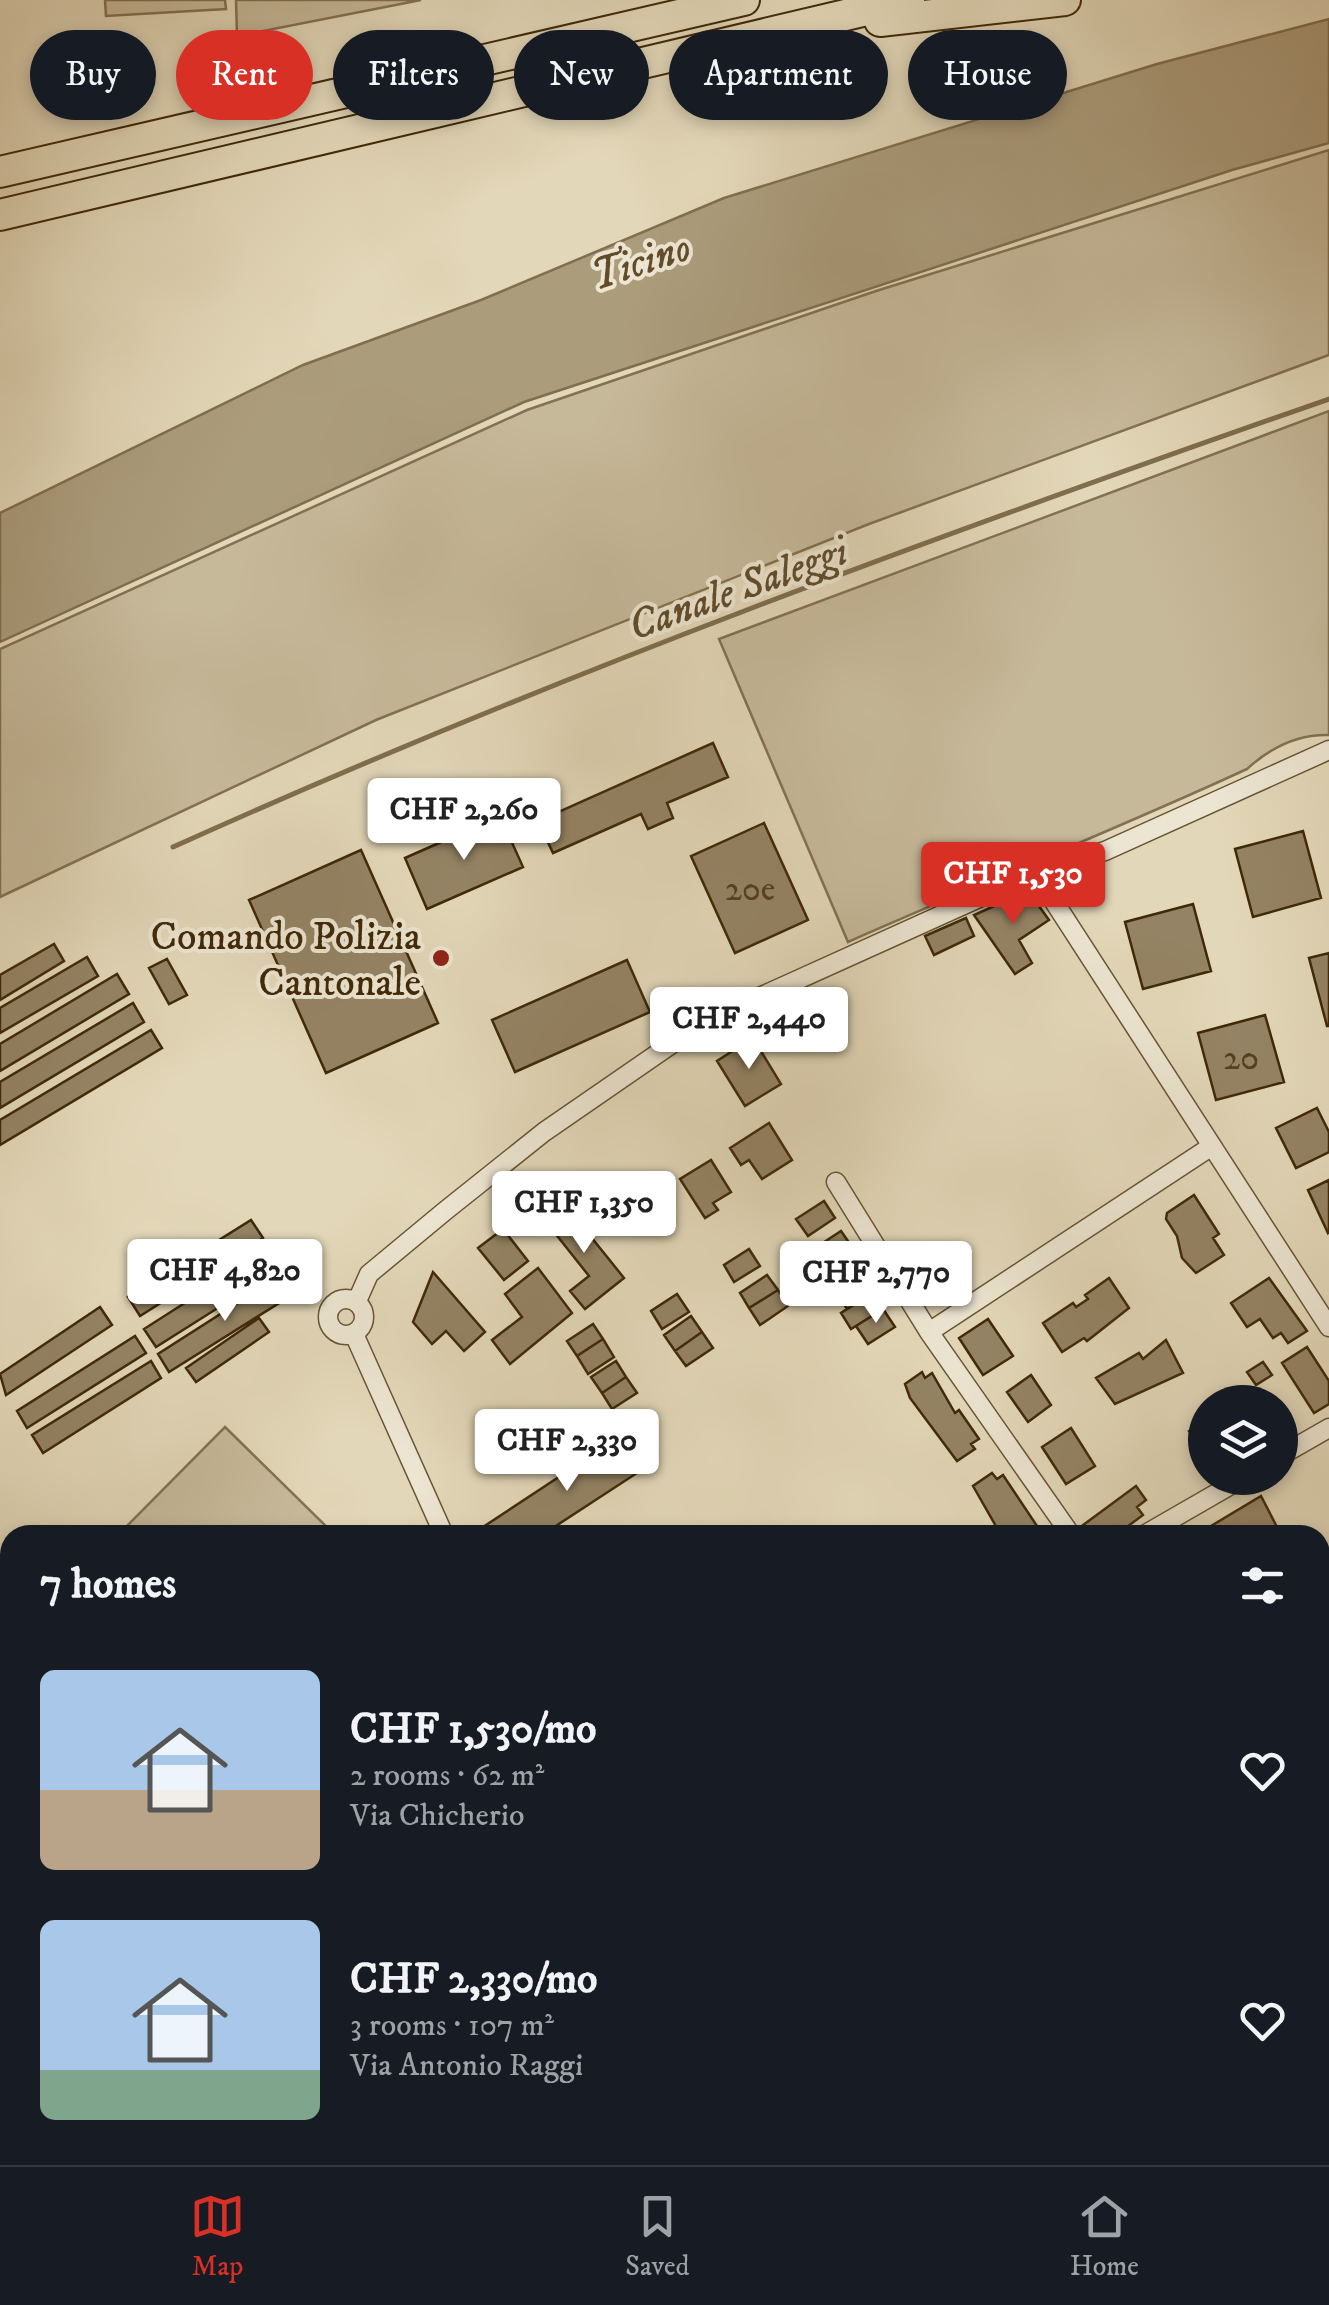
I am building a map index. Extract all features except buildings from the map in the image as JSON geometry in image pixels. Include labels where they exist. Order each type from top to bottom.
[{"type":"highway","points":[[673,17],[721,0]]},
{"type":"highway","points":[[0,172],[744,0]]},
{"type":"highway","points":[[776,30],[908,0]]},
{"type":"highway","points":[[781,30],[1065,0]]},
{"type":"highway","points":[[0,215],[669,56]]},
{"type":"street","points":[[354,1334],[364,1321],[356,1301],[370,1274],[544,1132],[702,1023],[1041,870],[1104,852],[1329,750]]},
{"type":"street","points":[[1041,870],[1053,900],[1329,1327]]},
{"type":"street","points":[[929,1332],[1212,1146]]},
{"type":"street","points":[[836,1182],[929,1332],[1064,1525]]},
{"type":"street","points":[[354,1334],[332,1329],[328,1312],[340,1299],[356,1301]]},
{"type":"street","points":[[354,1334],[440,1525]]},
{"type":"street","points":[[1298,1446],[1329,1428]]},
{"type":"street","points":[[1161,1525],[1213,1495]]},
{"type":"shaded area","points":[[105,0],[225,0],[226,9],[106,16]]},
{"type":"shaded area","points":[[236,0],[421,0],[268,30],[237,30]]},
{"type":"shaded area","points":[[1329,150],[1329,355],[869,524],[376,720],[0,897],[0,649],[527,410],[876,291]]},
{"type":"shaded area","points":[[1329,411],[1329,735],[1285,744],[1247,769],[1197,792],[848,942],[719,639]]},
{"type":"shaded area","points":[[225,1427],[325,1525],[128,1525]]},
{"type":"water","name":"Ticino","points":[[1329,19],[1329,143],[1232,170],[524,402],[0,642],[0,513],[303,365],[481,300],[724,198],[976,120],[1067,120],[1067,92]]},
{"type":"waterway","name":"Canale Saleggi","points":[[173,847],[458,724],[746,610],[1329,399]]},
{"type":"place","name":"Comando Polizia Cantonale","points":[[441,958]]}]
